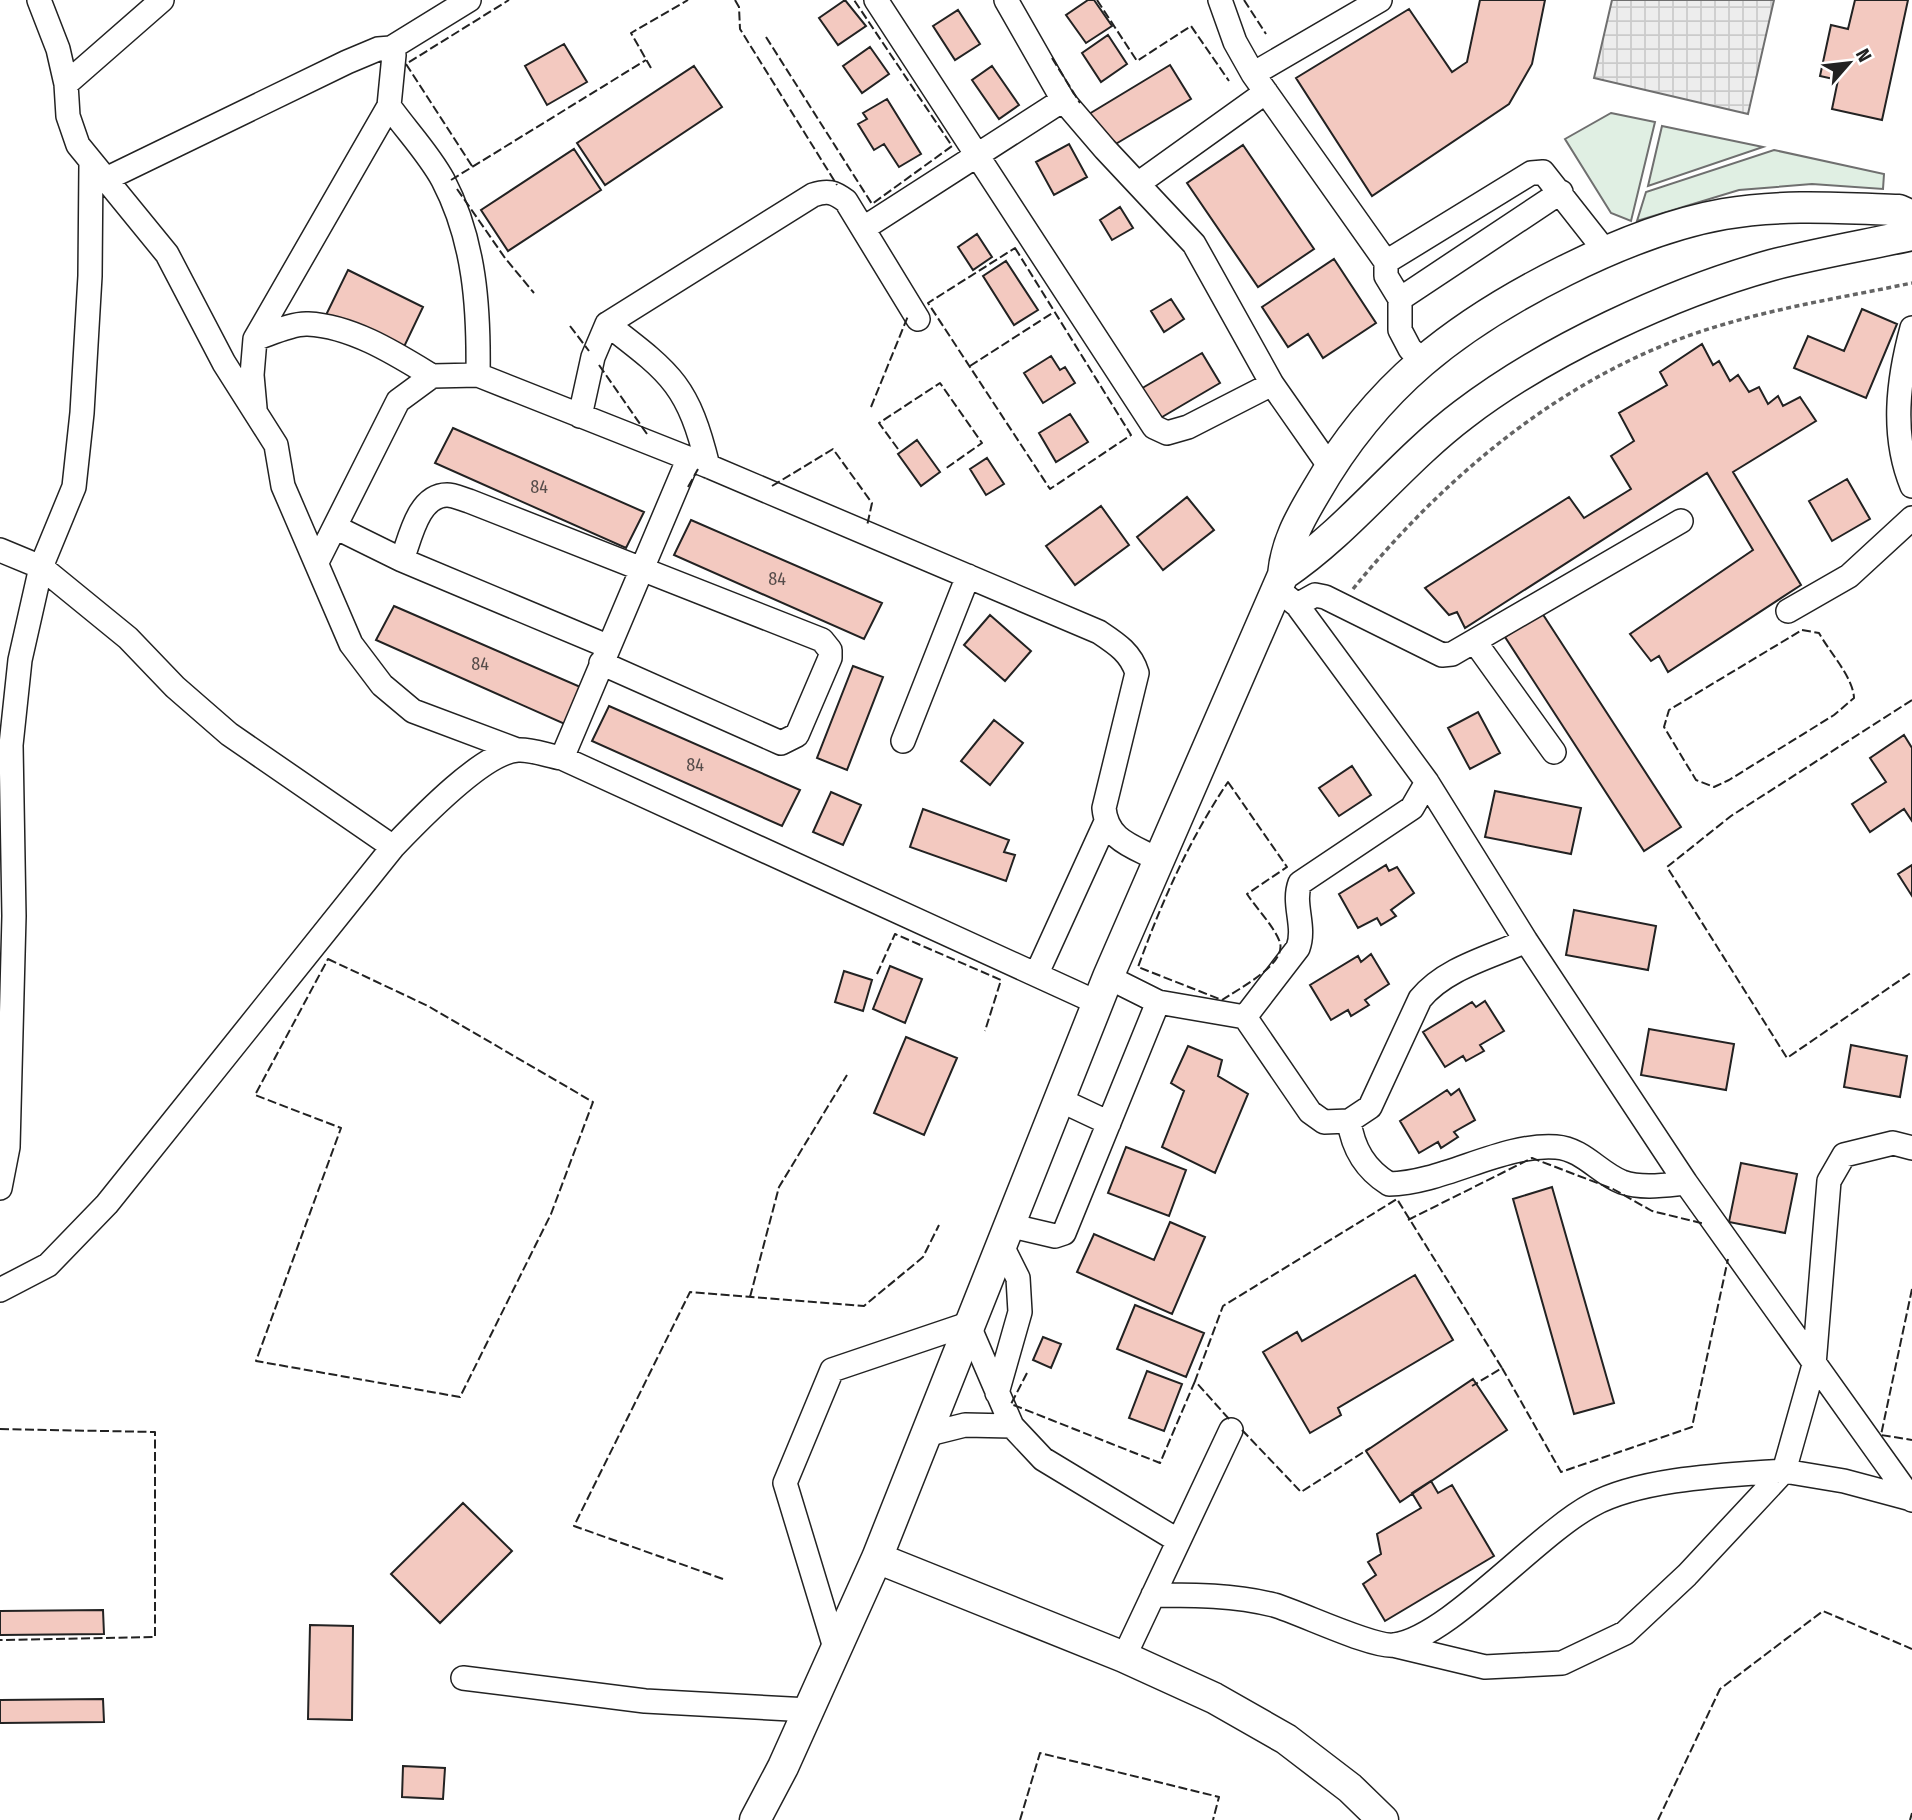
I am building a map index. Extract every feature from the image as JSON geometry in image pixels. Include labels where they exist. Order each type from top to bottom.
[{"type":"main road","points":[[1286,590],[1286,550],[1329,467],[1394,388],[1423,361],[1503,307],[1606,252],[1665,230],[1722,214],[1780,206],[1899,210],[1912,216]]},
{"type":"main road","points":[[755,1820],[809,1710],[877,1558],[968,1324],[1103,990],[1159,860],[1286,590],[1314,555],[1420,451],[1465,413],[1609,328],[1679,296],[1773,265],[1912,235]]},
{"type":"main road","points":[[877,1558],[1125,1657],[1214,1698],[1276,1733],[1323,1766],[1383,1820]]},
{"type":"street","points":[[39,0],[58,49],[66,84],[68,116],[78,145],[167,254],[224,363],[275,445],[283,486],[351,644],[382,685],[413,711],[517,750],[562,758],[1037,973],[1158,1002],[1245,1017],[1310,1112],[1324,1122],[1349,1121],[1370,1107],[1427,990],[1440,979],[1526,941]]},
{"type":"street","points":[[66,84],[162,0]]},
{"type":"street","points":[[99,172],[347,62],[378,49],[391,48],[468,0]]},
{"type":"street","points":[[876,0],[1154,427],[1167,433],[1188,427],[1272,384]]},
{"type":"street","points":[[1006,0],[1063,100],[1194,244],[1272,384],[1329,467]]},
{"type":"street","points":[[1220,0],[1235,42],[1259,83],[1387,262],[1386,276],[1400,299],[1397,314],[1400,330],[1410,348],[1423,361]]},
{"type":"street","points":[[1139,183],[1259,83],[1380,0]]},
{"type":"street","points":[[255,412],[252,375],[255,339],[388,106],[394,55],[391,48]]},
{"type":"street","points":[[864,228],[1063,100]]},
{"type":"street","points":[[388,106],[443,180],[469,249],[479,314],[478,375]]},
{"type":"street","points":[[0,1188],[8,1147],[14,930],[11,745],[20,660],[41,567],[74,487],[82,413],[99,172]]},
{"type":"street","points":[[1387,262],[1531,173],[1543,172],[1606,252]]},
{"type":"street","points":[[580,416],[593,357],[607,324],[813,195],[825,191],[834,192],[846,201],[918,319]]},
{"type":"street","points":[[1400,299],[1561,192]]},
{"type":"street","points":[[255,339],[306,323],[344,331],[393,352],[432,376],[478,375],[698,463],[1099,632],[1132,658],[1138,673],[1104,808],[1105,824],[1037,973]]},
{"type":"street","points":[[562,758],[642,566],[698,463],[696,421],[684,394],[662,366],[607,324]]},
{"type":"street","points":[[1912,328],[1901,371],[1897,412],[1912,486]]},
{"type":"street","points":[[317,562],[398,401],[432,376]]},
{"type":"street","points":[[335,527],[402,560],[604,654],[781,743],[797,735],[830,658],[827,644],[642,566],[447,495],[432,499],[421,511],[402,560]]},
{"type":"street","points":[[1788,611],[1849,576],[1912,517]]},
{"type":"street","points":[[1286,590],[1315,595],[1340,604],[1442,655],[1475,642],[1682,521]]},
{"type":"street","points":[[0,550],[9,551],[41,567],[128,638],[175,687],[229,734],[393,847]]},
{"type":"street","points":[[903,741],[968,576]]},
{"type":"street","points":[[1286,590],[1427,782],[1526,941],[1686,1184],[1912,1500]]},
{"type":"street","points":[[1475,642],[1553,752]]},
{"type":"street","points":[[0,1290],[48,1265],[107,1204],[393,847],[442,796],[494,760],[517,750]]},
{"type":"street","points":[[1245,1017],[1298,948],[1303,934],[1296,894],[1300,883],[1412,808],[1427,782]]},
{"type":"street","points":[[1105,824],[1116,838],[1159,860]]},
{"type":"street","points":[[997,1393],[1020,1312],[1018,1278],[1005,1234],[1055,1236],[1064,1233],[1158,1002]]},
{"type":"street","points":[[1060,1100],[1109,1123]]},
{"type":"street","points":[[1349,1121],[1352,1143],[1372,1174],[1389,1184],[1427,1178],[1517,1151],[1556,1147],[1578,1154],[1622,1182],[1649,1186],[1686,1184]]},
{"type":"street","points":[[1153,1595],[1220,1595],[1274,1605],[1368,1641],[1485,1667],[1562,1663],[1625,1633],[1687,1574],[1784,1471],[1814,1365],[1829,1181],[1844,1155],[1893,1143],[1912,1148]]},
{"type":"street","points":[[836,1651],[785,1483],[832,1370],[968,1324],[1012,1426],[1043,1459],[1177,1540]]},
{"type":"street","points":[[925,1435],[965,1425],[1012,1426]]},
{"type":"street","points":[[1125,1657],[1177,1540],[1231,1430]]},
{"type":"street","points":[[1393,1645],[1423,1635],[1552,1530],[1594,1503],[1696,1477],[1784,1471],[1844,1481],[1912,1500]]},
{"type":"street","points":[[463,1678],[645,1701],[809,1710]]},
{"type":"path","points":[[1340,604],[1394,538],[1438,495],[1530,418],[1593,379],[1657,348],[1724,324],[1912,283]]},
{"type":"green space","points":[[1611,113],[1655,122],[1631,221],[1611,213],[1565,139]]},
{"type":"green space","points":[[1662,126],[1763,147],[1648,186]]},
{"type":"green space","points":[[1774,150],[1884,174],[1883,189],[1812,184],[1739,190],[1637,221],[1646,192]]},
{"type":"shaded area","points":[[1612,0],[1774,0],[1748,114],[1594,78]]},
{"type":"building","points":[[845,0],[866,26],[838,45],[819,18]]},
{"type":"building","points":[[1088,0],[1094,0],[1112,26],[1086,43],[1066,15]]},
{"type":"building","points":[[1480,0],[1545,0],[1532,64],[1509,104],[1372,196],[1296,78],[1409,9],[1452,72],[1467,62]]},
{"type":"building","points":[[1855,0],[1908,0],[1882,120],[1832,109],[1838,80],[1820,76],[1831,25],[1848,29]]},
{"type":"building","points":[[958,10],[980,44],[955,60],[933,26]]},
{"type":"building","points":[[1108,35],[1127,64],[1101,82],[1082,53]]},
{"type":"building","points":[[564,44],[587,82],[547,105],[525,66]]},
{"type":"building","points":[[870,47],[889,74],[862,93],[843,66]]},
{"type":"building","points":[[1170,65],[1191,99],[1109,148],[1089,114]]},
{"type":"building","points":[[694,66],[722,107],[605,185],[577,143]]},
{"type":"building","points":[[992,66],[1019,105],[999,119],[972,80]]},
{"type":"building","points":[[887,99],[921,154],[899,167],[884,144],[874,150],[858,124],[867,119],[863,113]]},
{"type":"building","points":[[1069,144],[1087,177],[1054,195],[1036,162]]},
{"type":"building","points":[[1243,145],[1314,249],[1258,287],[1187,183]]},
{"type":"building","points":[[574,149],[601,190],[508,251],[481,210]]},
{"type":"building","points":[[1120,207],[1133,228],[1112,240],[1100,220]]},
{"type":"building","points":[[977,234],[992,257],[973,270],[958,247]]},
{"type":"building","points":[[1334,259],[1376,323],[1323,358],[1308,334],[1288,347],[1262,307]]},
{"type":"building","points":[[1006,261],[1038,310],[1014,325],[983,276]]},
{"type":"building","points":[[348,270],[423,307],[402,351],[326,315]]},
{"type":"building","points":[[1171,299],[1184,319],[1164,332],[1151,311]]},
{"type":"building","points":[[1862,309],[1897,324],[1866,398],[1794,368],[1808,336],[1844,351]]},
{"type":"building","points":[[1702,344],[1713,365],[1719,361],[1730,381],[1738,375],[1749,392],[1759,387],[1768,404],[1778,396],[1783,406],[1800,397],[1816,421],[1733,472],[1801,585],[1668,672],[1659,656],[1651,661],[1630,634],[1753,550],[1707,473],[1465,628],[1457,612],[1449,615],[1425,588],[1569,497],[1584,518],[1631,489],[1611,456],[1634,441],[1619,413],[1667,385],[1660,372]]},
{"type":"building","points":[[1202,353],[1220,383],[1157,420],[1139,390]]},
{"type":"building","points":[[1051,356],[1060,370],[1065,367],[1075,383],[1043,403],[1024,373]]},
{"type":"building","points":[[1070,414],[1088,442],[1056,462],[1039,433]]},
{"type":"building","points":[[453,428],[644,512],[626,548],[435,463]]},
{"type":"building","points":[[917,440],[940,472],[921,486],[898,454]]},
{"type":"building","points":[[987,458],[1004,484],[986,495],[970,469]]},
{"type":"building","points":[[1847,479],[1870,519],[1832,541],[1809,501]]},
{"type":"building","points":[[1187,497],[1214,530],[1163,570],[1137,537]]},
{"type":"building","points":[[1101,506],[1129,545],[1075,585],[1046,546]]},
{"type":"building","points":[[691,520],[882,603],[864,639],[674,555]]},
{"type":"building","points":[[394,606],[585,689],[567,725],[376,640]]},
{"type":"building","points":[[1542,613],[1681,827],[1644,851],[1505,637]]},
{"type":"building","points":[[990,615],[1031,651],[1005,681],[964,645]]},
{"type":"building","points":[[853,666],[883,677],[847,770],[817,758]]},
{"type":"building","points":[[609,706],[800,790],[782,826],[592,741]]},
{"type":"building","points":[[1478,712],[1500,753],[1470,769],[1448,728]]},
{"type":"building","points":[[994,720],[1023,743],[990,785],[961,761]]},
{"type":"building","points":[[1904,735],[1912,748],[1912,821],[1904,809],[1870,832],[1852,804],[1886,782],[1870,758]]},
{"type":"building","points":[[1352,766],[1371,795],[1339,816],[1319,788]]},
{"type":"building","points":[[1495,791],[1581,808],[1571,854],[1485,837]]},
{"type":"building","points":[[831,792],[861,805],[843,845],[813,832]]},
{"type":"building","points":[[923,809],[1009,840],[1004,852],[1015,855],[1006,881],[910,847]]},
{"type":"building","points":[[1386,865],[1389,871],[1397,867],[1414,893],[1391,910],[1396,916],[1381,925],[1377,918],[1358,928],[1339,894]]},
{"type":"building","points":[[1912,865],[1912,896],[1898,874]]},
{"type":"building","points":[[1574,910],[1656,926],[1648,970],[1566,955]]},
{"type":"building","points":[[1371,954],[1389,984],[1365,1000],[1369,1005],[1351,1016],[1348,1010],[1331,1020],[1310,985],[1358,956],[1361,962]]},
{"type":"building","points":[[890,966],[922,979],[905,1023],[873,1009]]},
{"type":"building","points":[[844,971],[872,980],[863,1011],[835,1002]]},
{"type":"building","points":[[1485,1001],[1504,1031],[1480,1045],[1484,1051],[1466,1061],[1463,1056],[1445,1067],[1423,1032],[1472,1002],[1476,1007]]},
{"type":"building","points":[[1649,1029],[1734,1044],[1726,1090],[1641,1075]]},
{"type":"building","points":[[906,1037],[957,1058],[924,1135],[874,1113]]},
{"type":"building","points":[[1851,1045],[1907,1056],[1900,1097],[1844,1087]]},
{"type":"building","points":[[1188,1046],[1222,1060],[1218,1076],[1248,1094],[1215,1173],[1162,1147],[1184,1091],[1171,1083]]},
{"type":"building","points":[[1459,1089],[1475,1120],[1454,1132],[1458,1137],[1441,1148],[1438,1142],[1419,1153],[1400,1121],[1447,1090],[1451,1095]]},
{"type":"building","points":[[1126,1147],[1186,1170],[1169,1216],[1108,1193]]},
{"type":"building","points":[[1741,1163],[1797,1174],[1785,1233],[1729,1222]]},
{"type":"building","points":[[1552,1187],[1614,1403],[1574,1414],[1513,1199]]},
{"type":"building","points":[[1170,1222],[1205,1237],[1172,1314],[1077,1272],[1094,1234],[1154,1260]]},
{"type":"building","points":[[1415,1275],[1453,1340],[1338,1408],[1341,1415],[1310,1433],[1263,1352],[1297,1332],[1302,1341]]},
{"type":"building","points":[[1135,1305],[1204,1333],[1186,1377],[1117,1349]]},
{"type":"building","points":[[1043,1337],[1061,1344],[1051,1368],[1033,1360]]},
{"type":"building","points":[[1147,1371],[1182,1384],[1164,1431],[1129,1418]]},
{"type":"building","points":[[1473,1379],[1507,1430],[1400,1502],[1366,1451]]},
{"type":"building","points":[[1431,1481],[1438,1493],[1452,1485],[1494,1556],[1385,1621],[1363,1584],[1376,1575],[1368,1562],[1381,1554],[1377,1534],[1421,1508],[1412,1493]]},
{"type":"building","points":[[463,1503],[512,1551],[440,1623],[391,1574]]},
{"type":"building","points":[[103,1610],[104,1634],[0,1635],[0,1611]]},
{"type":"building","points":[[310,1625],[353,1626],[352,1720],[308,1719]]},
{"type":"building","points":[[103,1699],[104,1722],[0,1723],[0,1700]]},
{"type":"building","points":[[403,1766],[445,1768],[443,1799],[402,1797]]},
{"type":"fence","points":[[472,166],[406,64],[509,0]]},
{"type":"fence","points":[[651,68],[631,33],[688,0]]},
{"type":"fence","points":[[735,0],[739,7],[740,29],[837,185]]},
{"type":"fence","points":[[766,37],[872,204],[952,146],[854,0]]},
{"type":"fence","points":[[1097,0],[1137,61],[1191,26],[1229,81]]},
{"type":"fence","points":[[1244,0],[1266,34]]},
{"type":"fence","points":[[1052,58],[1080,103]]},
{"type":"fence","points":[[451,180],[646,60]]},
{"type":"fence","points":[[457,189],[505,258],[534,293]]},
{"type":"fence","points":[[1015,248],[1131,435],[1050,489],[928,303],[1015,248]]},
{"type":"fence","points":[[970,366],[1054,312]]},
{"type":"fence","points":[[871,407],[908,316]]},
{"type":"fence","points":[[570,326],[589,351]]},
{"type":"fence","points":[[599,365],[647,434]]},
{"type":"fence","points":[[898,449],[879,423],[940,383],[982,443],[945,469]]},
{"type":"fence","points":[[772,486],[833,449],[872,503],[867,526]]},
{"type":"fence","points":[[688,487],[698,469]]},
{"type":"fence","points":[[1802,630],[1819,633],[1850,682],[1854,698],[1834,715],[1729,780],[1714,787],[1696,780],[1664,727],[1669,710],[1802,630]]},
{"type":"fence","points":[[1912,700],[1731,816],[1667,867],[1787,1058],[1912,972]]},
{"type":"fence","points":[[1228,782],[1287,867],[1247,894],[1279,940],[1277,958],[1261,974],[1222,1000],[1138,967],[1177,872],[1228,782]]},
{"type":"fence","points":[[877,974],[895,934],[1001,980],[985,1031]]},
{"type":"fence","points":[[328,959],[428,1006],[593,1102],[551,1214],[460,1397],[256,1361],[341,1128],[255,1095],[328,959]]},
{"type":"fence","points":[[750,1297],[779,1187],[847,1075]]},
{"type":"fence","points":[[1408,1220],[1532,1158],[1613,1189],[1652,1211],[1705,1224]]},
{"type":"fence","points":[[1229,1419],[1195,1381],[1223,1306],[1397,1199],[1502,1368],[1472,1386]]},
{"type":"fence","points":[[723,1579],[574,1526],[690,1292],[864,1306],[923,1257],[939,1225]]},
{"type":"fence","points":[[1502,1368],[1561,1472],[1692,1427],[1728,1259]]},
{"type":"fence","points":[[1912,1289],[1881,1435],[1912,1440]]},
{"type":"fence","points":[[1027,1373],[1011,1404],[1160,1463],[1195,1381]]},
{"type":"fence","points":[[0,1429],[155,1432],[155,1637],[0,1640]]},
{"type":"fence","points":[[1242,1430],[1301,1492],[1370,1448]]},
{"type":"fence","points":[[1658,1820],[1720,1689],[1823,1611],[1912,1649]]},
{"type":"fence","points":[[1020,1820],[1040,1753],[1219,1797],[1213,1820]]},
{"type":"fence","points":[[1910,1820],[1912,1813]]}]
